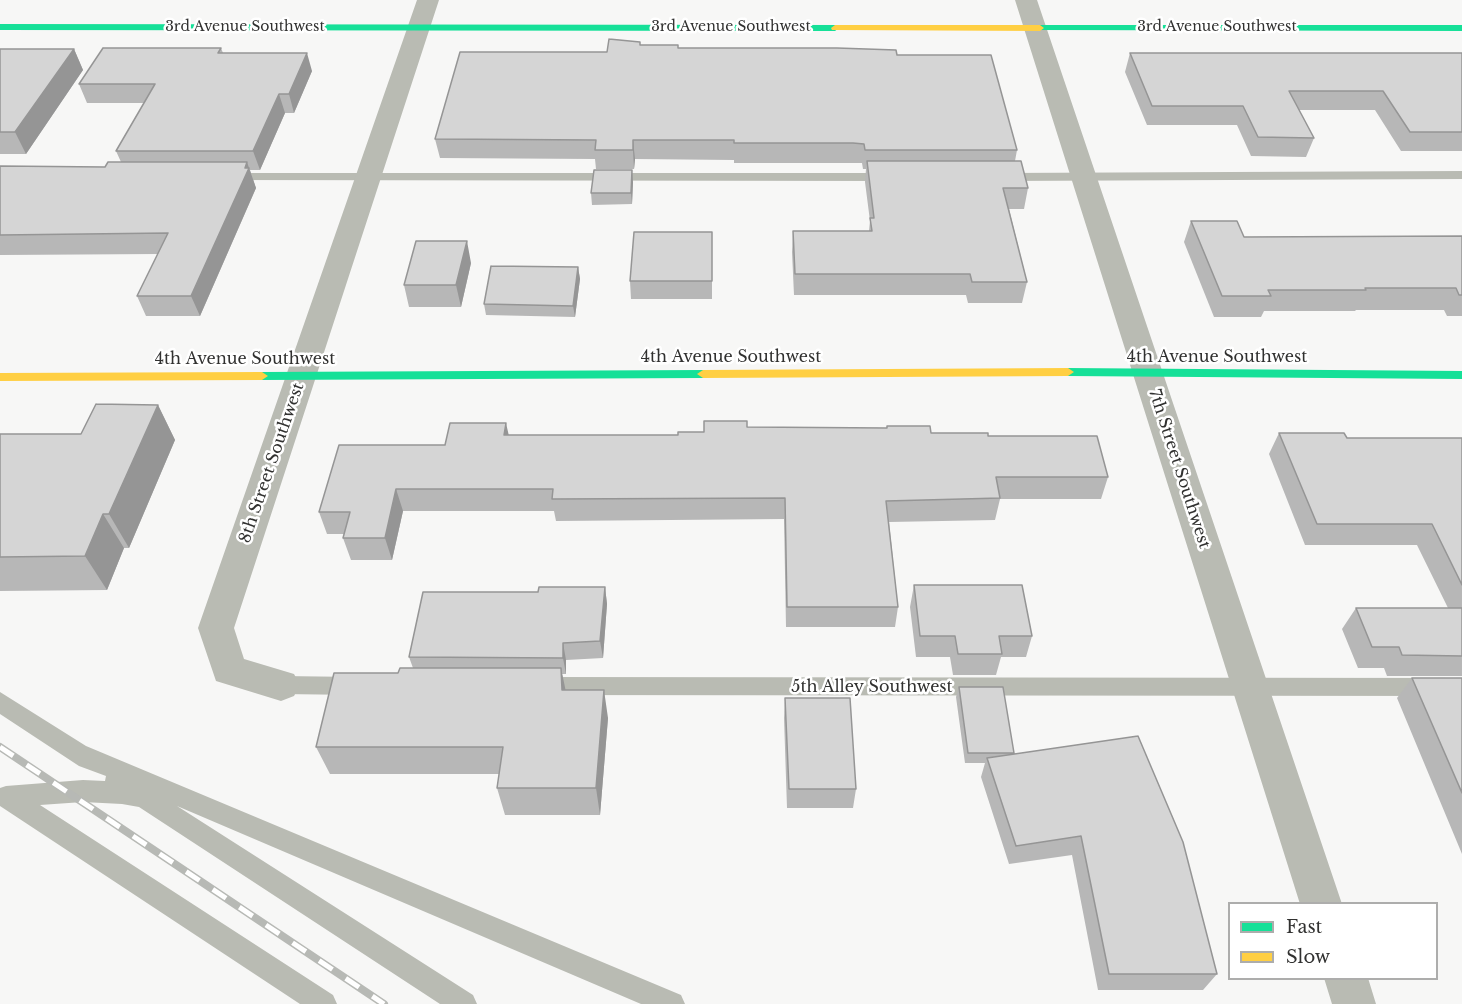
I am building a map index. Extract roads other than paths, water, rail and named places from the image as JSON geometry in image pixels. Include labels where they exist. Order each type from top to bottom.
[{"type":"street","name":"3rd Avenue Southwest","points":[[0,27],[424,14],[1030,14],[1462,28]]},
{"type":"street","name":"8th Street Southwest","points":[[281,685],[229,670],[216,628],[424,14]]},
{"type":"street","name":"7th Street Southwest","points":[[1030,14],[1321,902]]},
{"type":"street","name":"4th Avenue Southwest","points":[[0,377],[1148,372],[1462,375]]},
{"type":"street","points":[[1347,980],[1354,1004]]},
{"type":"lane","points":[[988,177],[1462,175]]},
{"type":"lane","points":[[214,177],[905,177]]},
{"type":"lane","points":[[281,685],[377,686]]},
{"type":"lane","name":"5th Alley Southwest","points":[[520,686],[1462,687]]},
{"type":"lane","points":[[0,702],[250,868],[464,1004]]},
{"type":"lane","points":[[78,753],[672,1004]]},
{"type":"lane","points":[[4,796],[83,791],[122,793],[148,800]]},
{"type":"lane","points":[[4,796],[324,1004]]},
{"type":"railway","points":[[0,747],[384,1004]]}]
